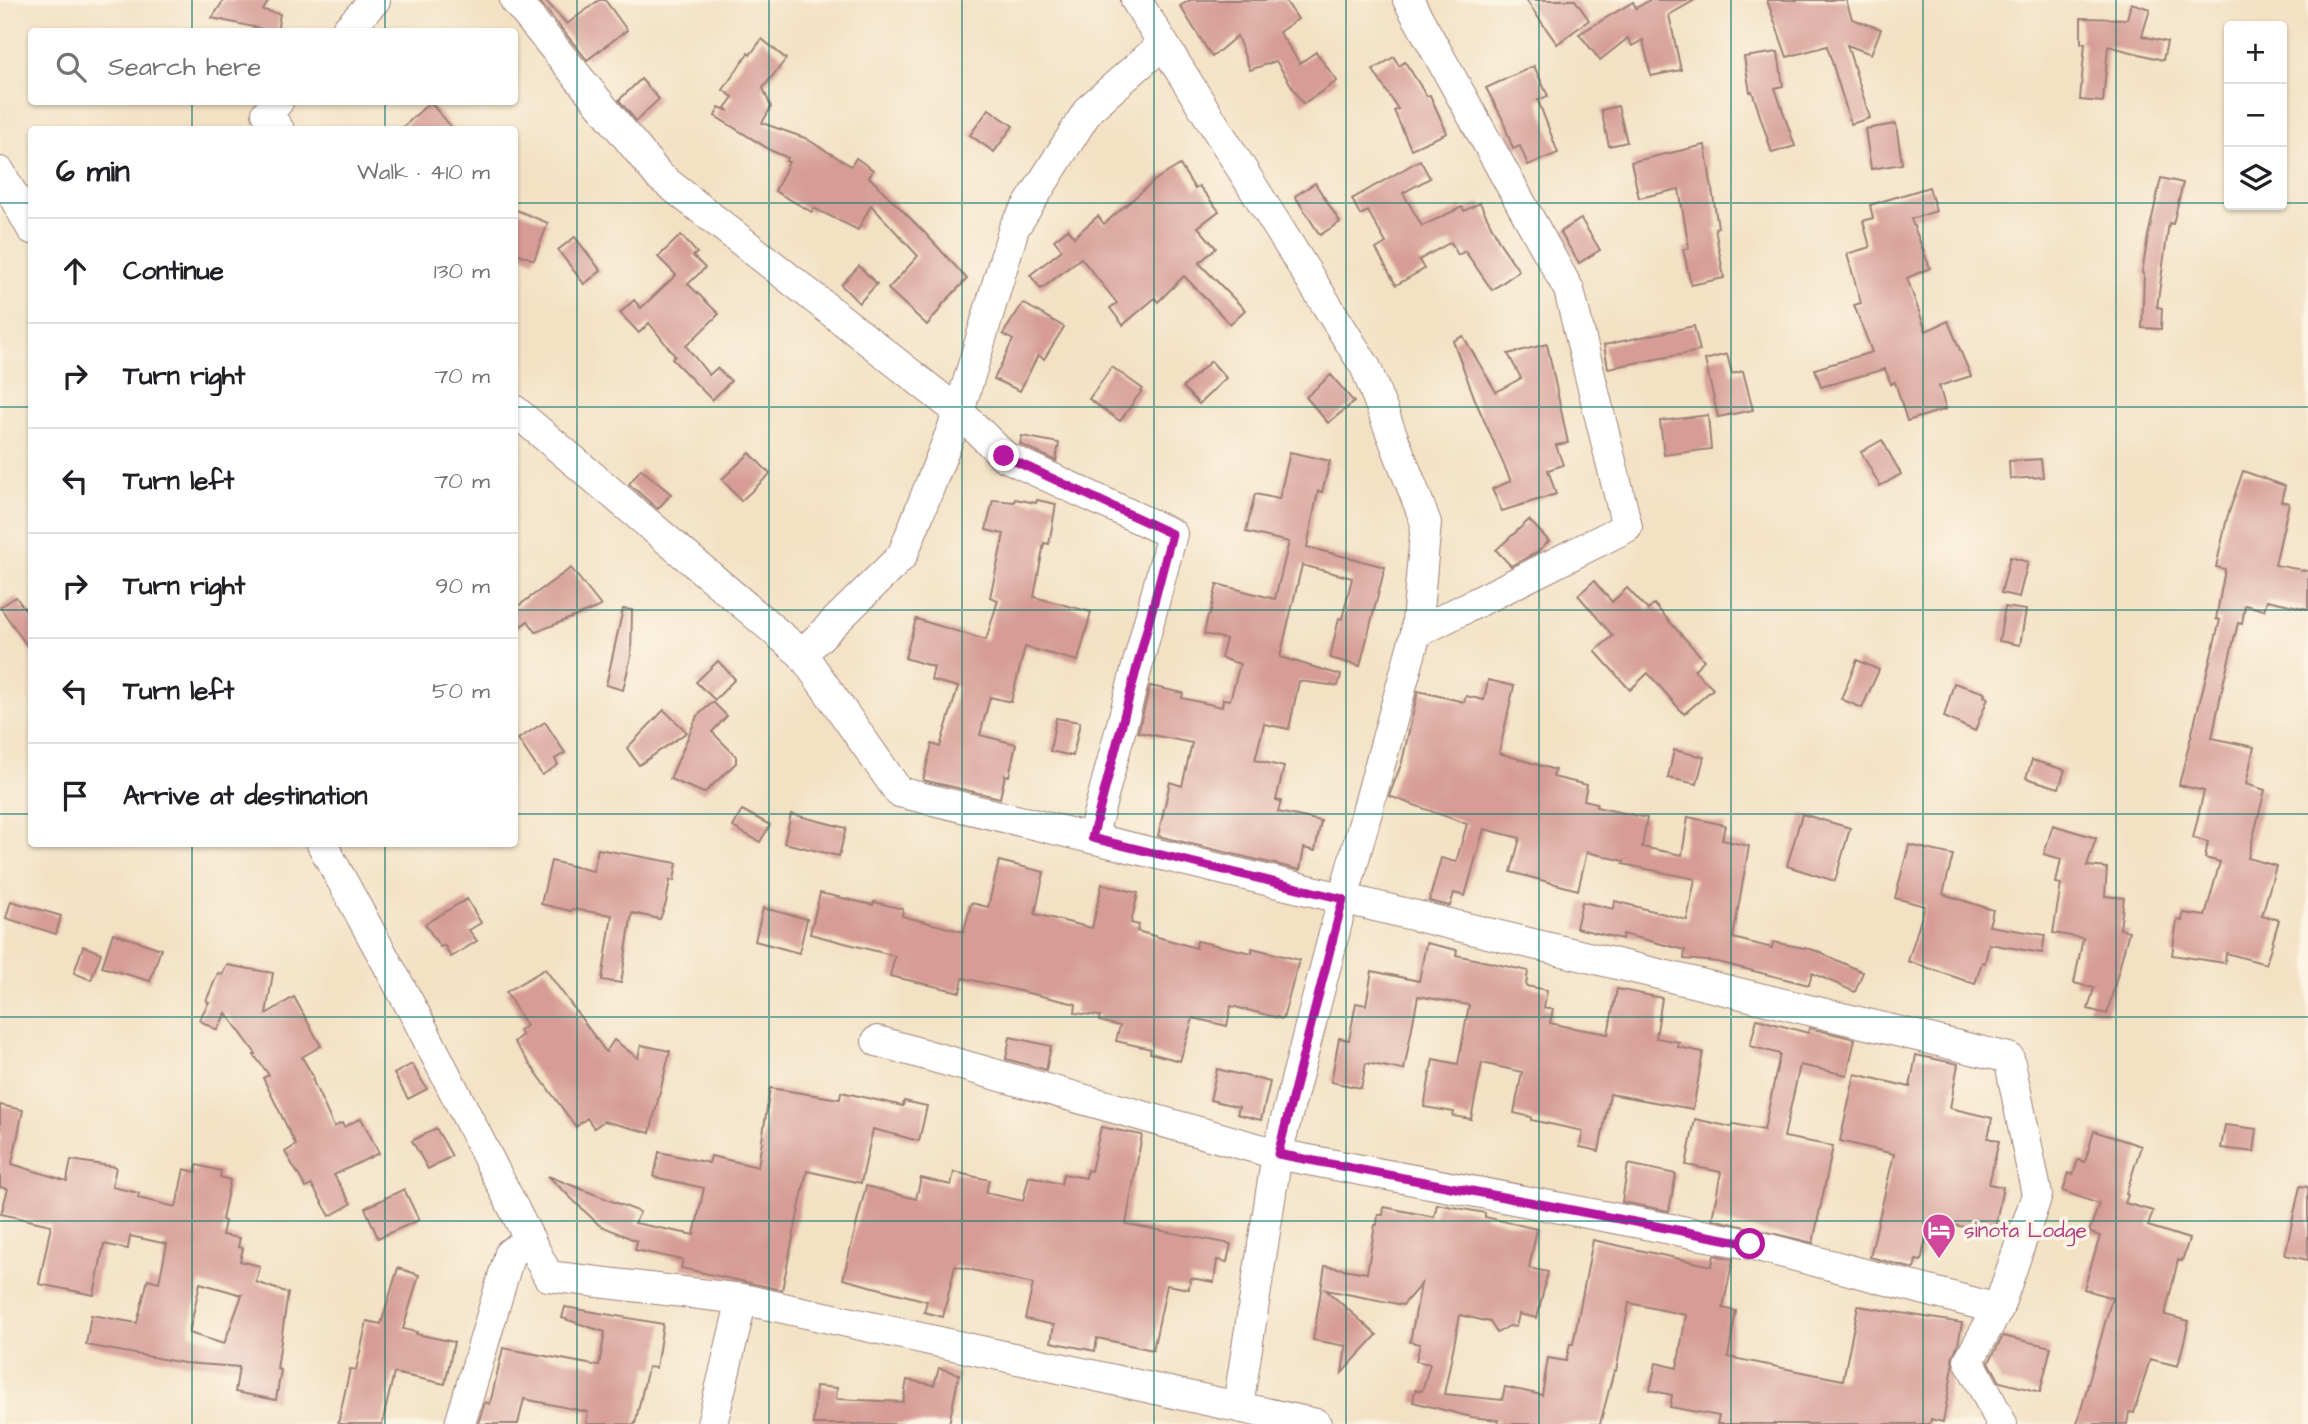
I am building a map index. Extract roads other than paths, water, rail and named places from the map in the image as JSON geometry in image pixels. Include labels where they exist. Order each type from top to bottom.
[{"type":"street","points":[[349,28],[375,0]]},
{"type":"street","points":[[515,0],[659,176],[959,412],[1004,456],[1172,534],[1092,838]]},
{"type":"street","points":[[1136,0],[1366,368],[1426,523],[1416,633],[1343,899],[1278,1154],[1238,1406]]},
{"type":"street","points":[[1408,0],[1569,290],[1627,527],[1416,633]]},
{"type":"street","points":[[803,654],[902,556],[959,412],[1014,228],[1089,108],[1163,44]]},
{"type":"street","points":[[275,105],[267,113],[276,126]]},
{"type":"street","points":[[0,172],[28,222]]},
{"type":"street","points":[[518,413],[803,654],[899,792],[2009,1058],[2037,1195],[1998,1309],[1969,1360],[2002,1424]]},
{"type":"street","points":[[324,847],[418,1020],[548,1276],[742,1299],[1316,1424]]},
{"type":"street","points":[[877,1041],[1278,1154],[1750,1244],[1998,1309]]},
{"type":"street","points":[[460,1424],[510,1253],[530,1240]]},
{"type":"street","points":[[712,1424],[742,1299]]},
{"type":"place","name":"sinota Lodge","points":[[1939,1260]]}]
